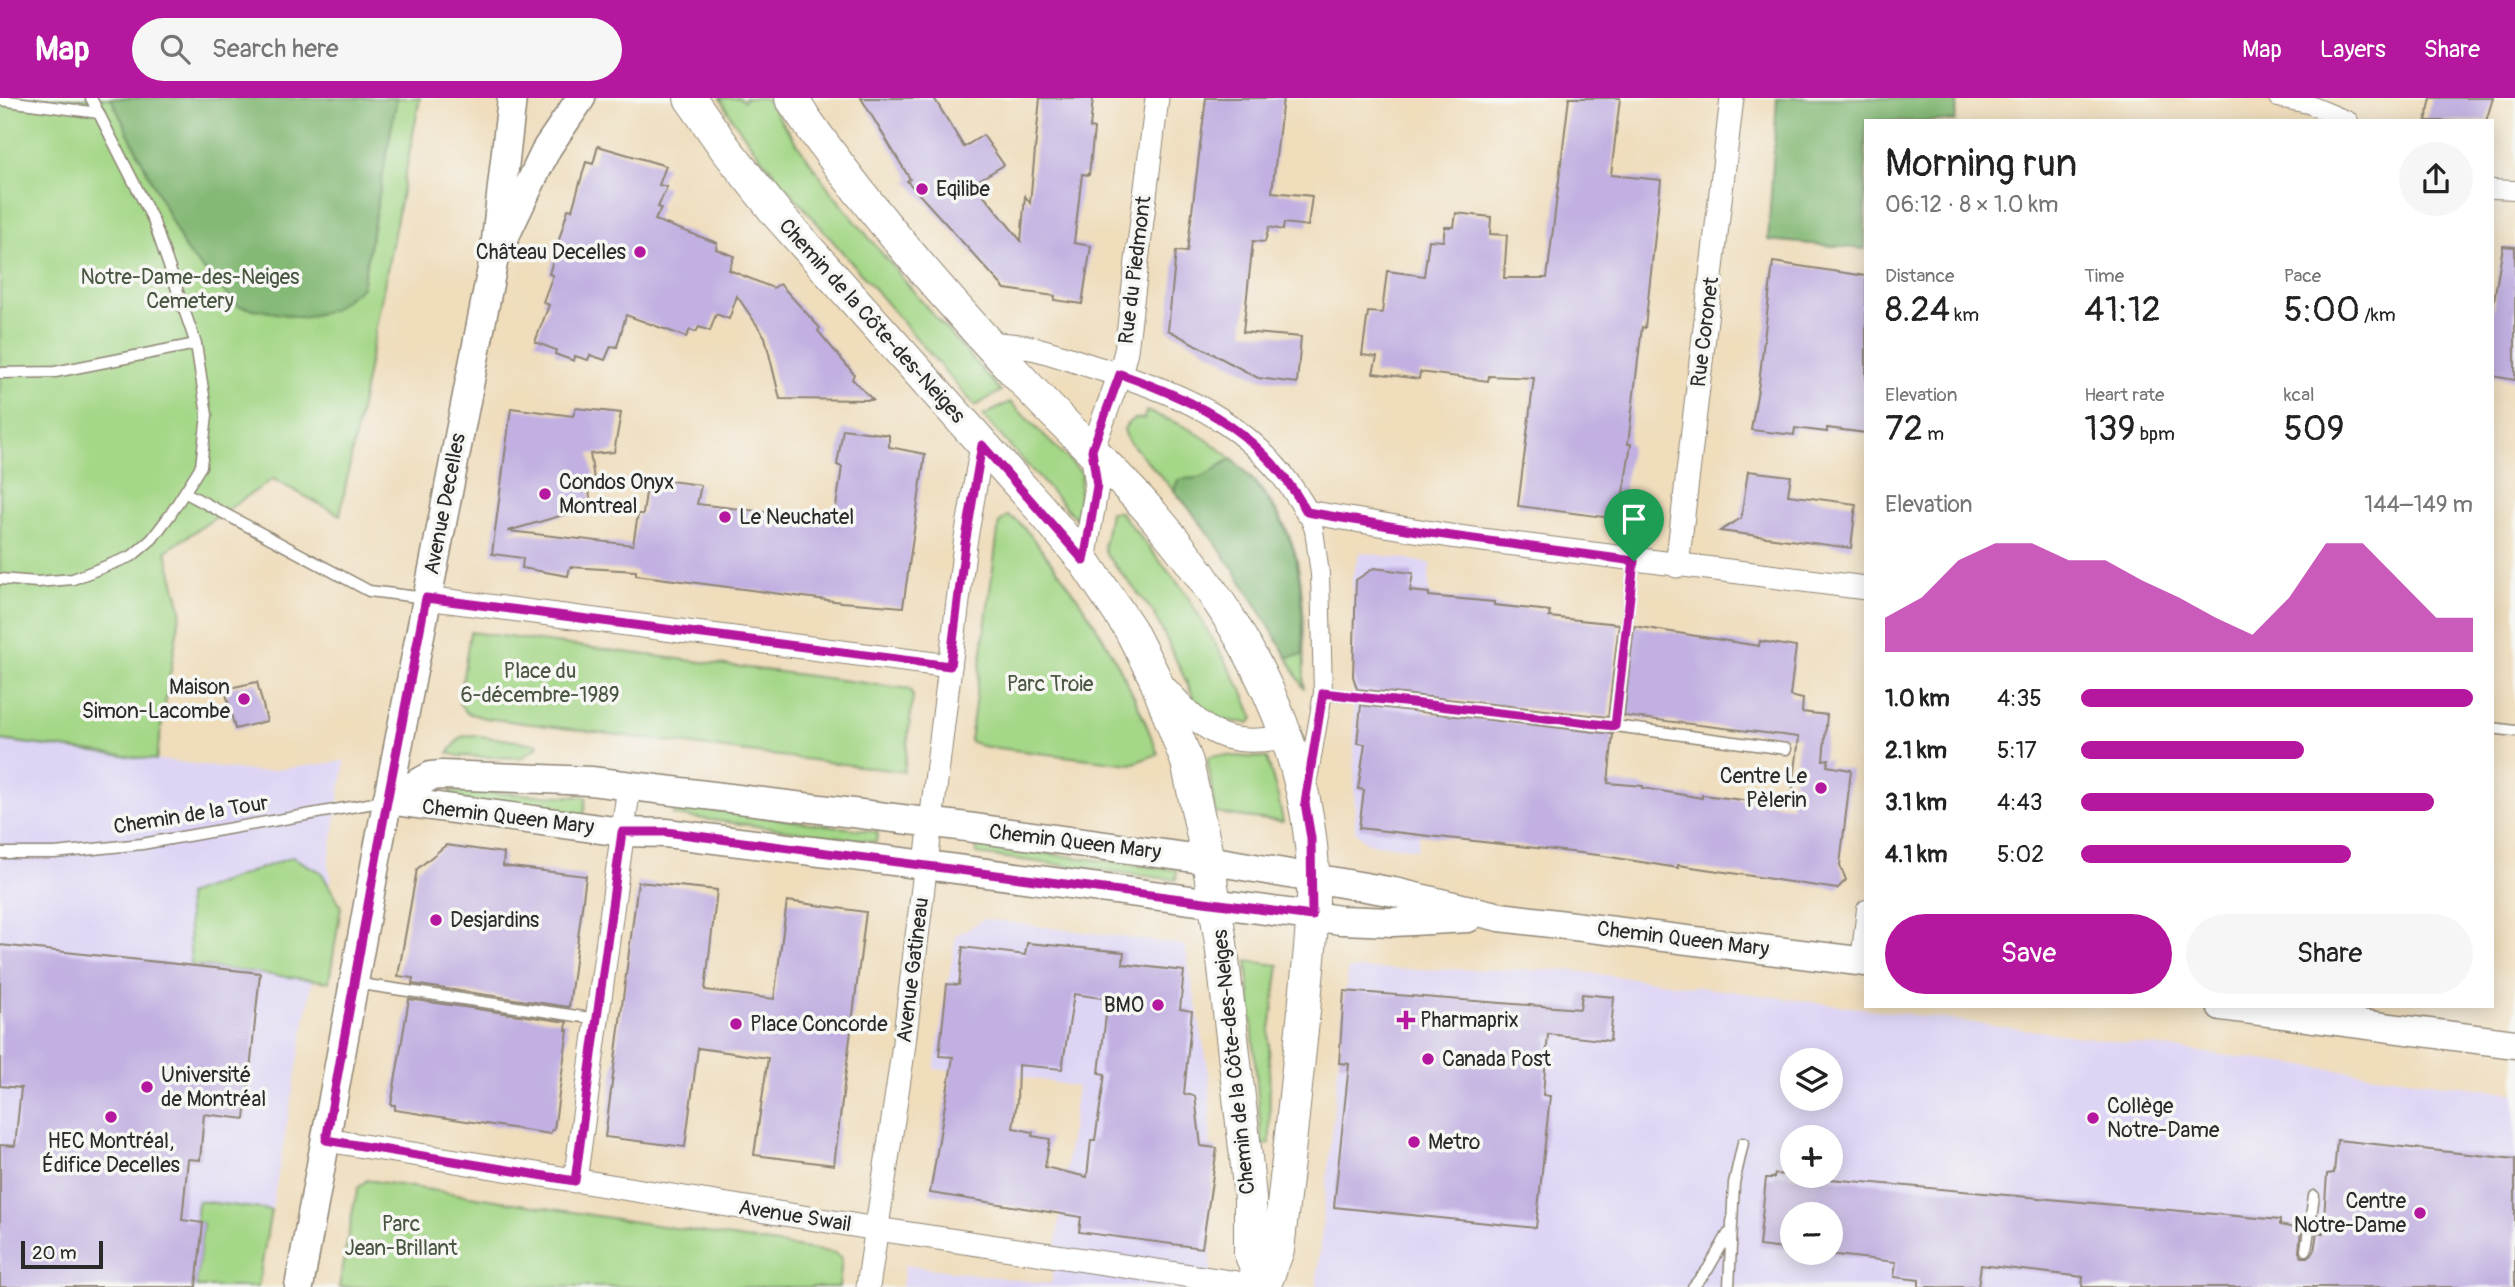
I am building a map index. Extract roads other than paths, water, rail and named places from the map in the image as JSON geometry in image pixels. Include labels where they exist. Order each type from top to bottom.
[{"type":"main road","name":"Chemin de la Côte-des-Neiges","points":[[691,98],[760,194],[1084,561],[1130,629],[1154,676],[1187,762],[1208,860],[1216,905],[1247,1168],[1250,1253],[1264,1287]]},
{"type":"main road","name":"Chemin de la Côte-des-Neiges","points":[[791,98],[869,202],[988,343],[1155,517],[1198,573],[1257,668],[1286,737],[1305,803],[1311,838],[1312,916],[1278,1250],[1264,1287]]},
{"type":"street","name":"Avenue Decelles","points":[[299,1287],[387,800],[494,258],[512,98]]},
{"type":"street","name":"Avenue Decelles","points":[[494,258],[547,148],[581,98]]},
{"type":"street","name":"Rue du Piedmont","points":[[1084,561],[1097,486],[1092,450],[1126,351],[1157,98]]},
{"type":"street","name":"Rue Coronet","points":[[1677,566],[1732,98]]},
{"type":"street","points":[[2278,98],[2308,104],[2344,119]]},
{"type":"street","points":[[2494,189],[2515,190]]},
{"type":"street","name":"Chemin de la Côte-des-Neiges","points":[[988,343],[1034,349],[1120,374],[1194,403],[1234,428],[1280,472],[1307,512],[1314,530],[1320,574],[1323,693],[1305,803]]},
{"type":"street","name":"Avenue Gatineau","points":[[868,1287],[902,1059],[966,536],[982,445]]},
{"type":"street","points":[[1307,512],[1430,533],[1634,561],[1864,588]]},
{"type":"street","points":[[426,598],[950,666]]},
{"type":"street","name":"Chemin de la Côte-des-Neiges","points":[[1154,676],[1200,725],[1215,734],[1251,742],[1286,737]]},
{"type":"street","name":"Chemin Queen Mary","points":[[387,800],[431,776],[591,781],[1208,860],[1394,891],[1500,917],[1863,961]]},
{"type":"street","points":[[575,1181],[629,786]]},
{"type":"street","name":"Chemin Queen Mary","points":[[387,800],[622,832],[666,832],[1341,920],[1393,922],[1500,917]]},
{"type":"street","points":[[2242,1008],[2349,1018],[2515,1044]]},
{"type":"street","name":"Avenue Swail","points":[[326,1140],[877,1229],[1264,1287]]},
{"type":"lane","points":[[0,579],[37,582],[73,579],[132,556],[152,539],[186,493],[201,466],[207,415],[196,344],[153,220],[91,98]]},
{"type":"lane","points":[[0,100],[99,113]]},
{"type":"lane","points":[[0,373],[55,372],[196,344]]},
{"type":"lane","points":[[186,493],[369,591],[426,598]]},
{"type":"lane","points":[[1615,726],[1634,561]]},
{"type":"lane","points":[[1323,693],[1786,748]]},
{"type":"lane","points":[[2494,728],[2515,731]]},
{"type":"lane","name":"Chemin de la Tour","points":[[0,853],[55,853],[142,844],[387,800]]},
{"type":"lane","points":[[354,983],[597,1019]]},
{"type":"lane","points":[[1728,1287],[1737,1161],[1743,1143]]},
{"type":"lane","points":[[2306,1250],[2314,1196]]},
{"type":"lane","points":[[1693,1287],[1708,1269],[1730,1231]]},
{"type":"place","name":"Eqilibe","points":[[922,189]]},
{"type":"place","name":"Château Decelles","points":[[640,252]]},
{"type":"place","name":"Condos Onyx Montreal","points":[[545,494]]},
{"type":"place","name":"Le Neuchatel","points":[[725,517]]},
{"type":"place","name":"Maison Simon-Lacombe","points":[[244,699]]},
{"type":"place","name":"Centre Le Pèlerin","points":[[1821,788]]},
{"type":"place","name":"Desjardins","points":[[436,920]]},
{"type":"place","name":"BMO","points":[[1158,1005]]},
{"type":"place","name":"Pharmaprix","points":[[1406,1020]]},
{"type":"place","name":"Place Concorde","points":[[736,1024]]},
{"type":"place","name":"Canada Post","points":[[1428,1059]]},
{"type":"place","name":"Université de Montréal","points":[[147,1087]]},
{"type":"place","name":"HEC Montréal, Édifice Decelles","points":[[111,1117]]},
{"type":"place","name":"Collège Notre-Dame","points":[[2093,1118]]},
{"type":"place","name":"Metro","points":[[1414,1142]]},
{"type":"place","name":"Centre Notre-Dame","points":[[2420,1213]]},
{"type":"park label","name":"Notre-Dame-des-Neiges Cemetery","points":[[190,289]]},
{"type":"park label","name":"Place du 6-décembre-1989","points":[[540,683]]},
{"type":"park label","name":"Parc Troie","points":[[1050,684]]},
{"type":"park label","name":"Parc Jean-Brillant","points":[[401,1236]]}]
